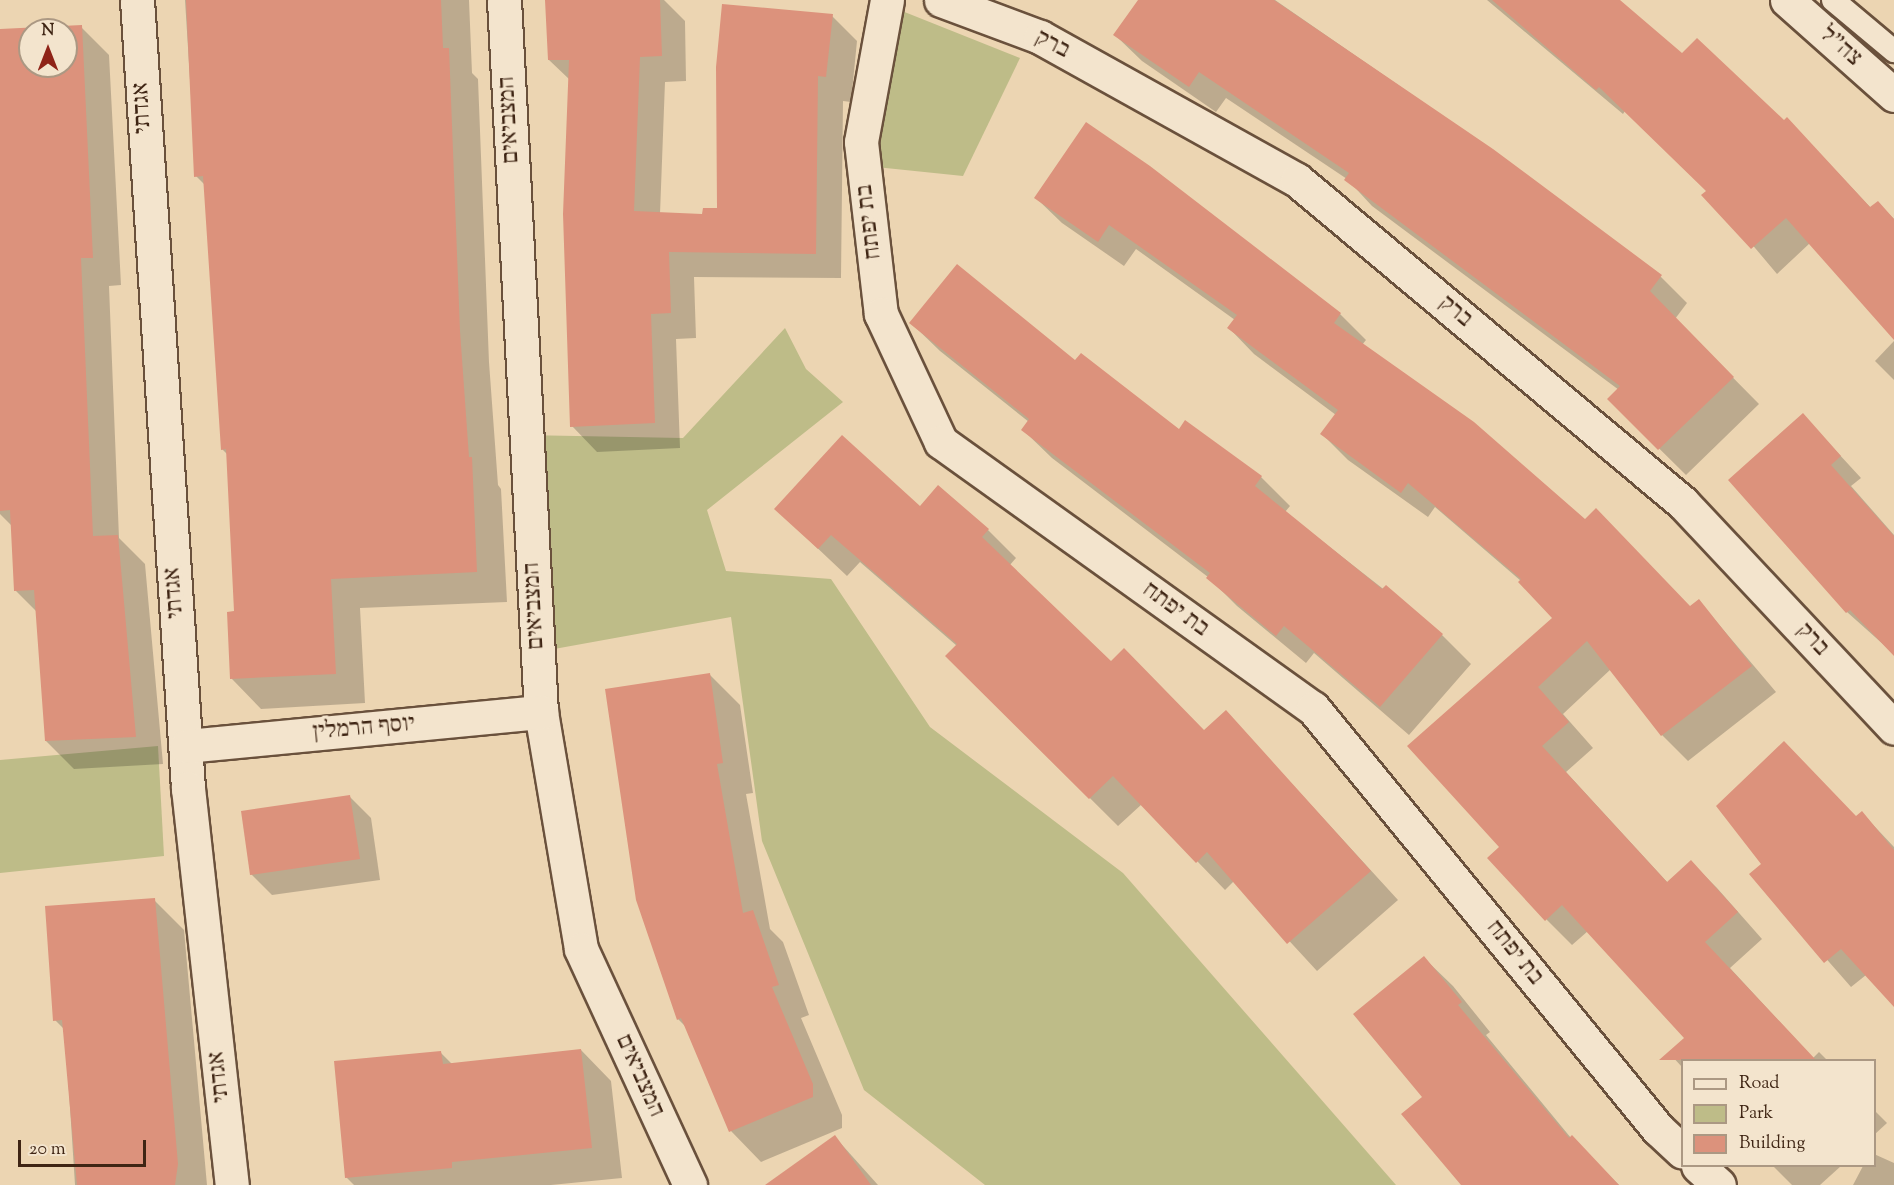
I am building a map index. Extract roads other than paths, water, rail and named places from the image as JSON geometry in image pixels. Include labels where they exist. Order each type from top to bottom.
[{"type":"street","name":"אגדתי","points":[[137,0],[188,788],[232,1185]]},
{"type":"street","name":"המצביאים","points":[[504,0],[541,712],[581,949],[690,1185]]},
{"type":"street","name":"בת יפתח","points":[[887,0],[861,142],[878,291],[881,314],[941,442],[1313,708],[1658,1129],[1681,1149]]},
{"type":"street","name":"ברק","points":[[941,0],[1040,37],[1297,180],[1683,503],[1894,728]]},
{"type":"street","name":"צה\"ל","points":[[1787,0],[1894,95]]},
{"type":"street","name":"יוסף הרמלין","points":[[186,746],[541,712]]},
{"type":"street","points":[[1699,1167],[1719,1185]]},
{"type":"lane","name":"צה\"ל","points":[[1833,0],[1894,51]]}]
